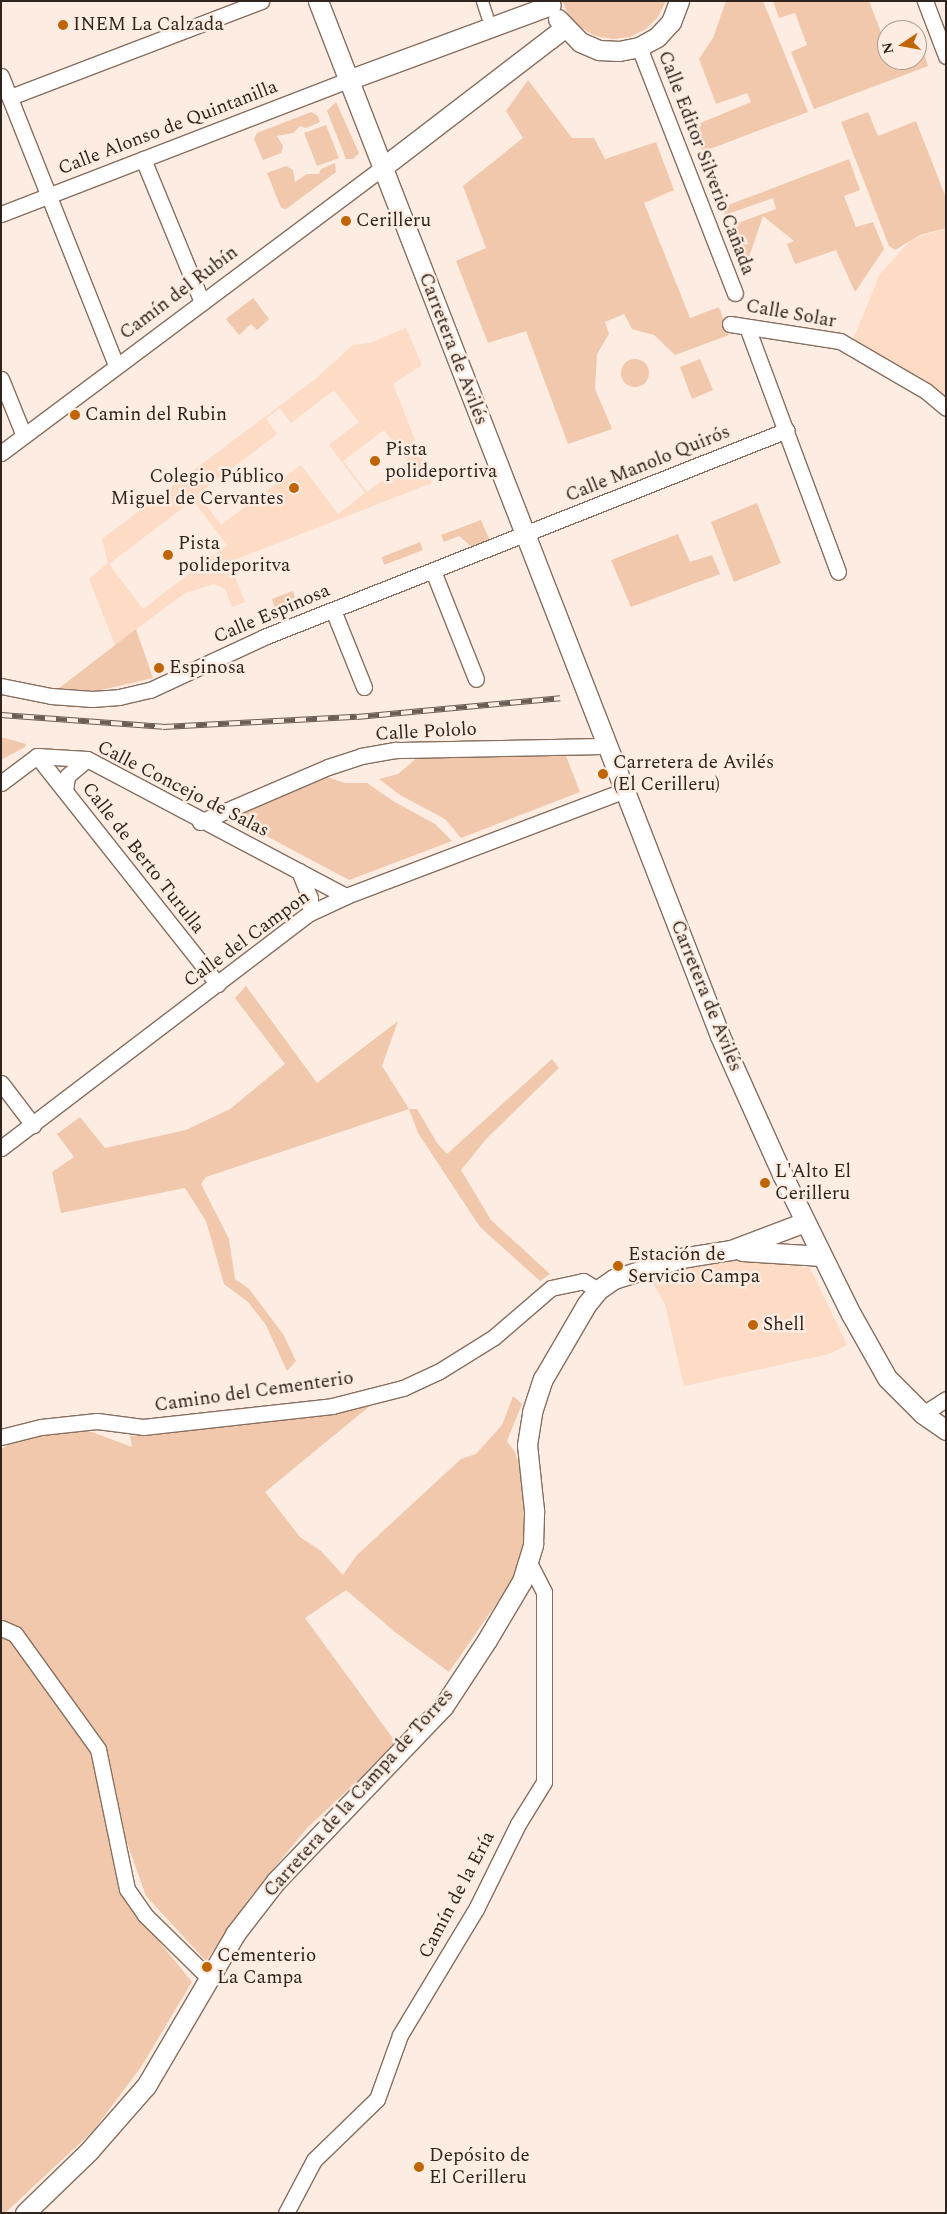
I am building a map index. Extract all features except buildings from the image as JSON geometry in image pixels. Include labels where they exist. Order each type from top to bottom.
[{"type":"street","points":[[10,97],[261,1]]},
{"type":"street","name":"Carretera de Avilés","points":[[318,1],[524,536],[720,1036],[805,1222],[887,1378],[923,1414],[946,1430]]},
{"type":"street","points":[[482,1],[487,16]]},
{"type":"street","points":[[348,80],[550,3],[564,28],[580,42],[599,50],[619,52],[640,47],[657,37],[671,22],[679,1]]},
{"type":"street","points":[[925,1],[946,56]]},
{"type":"street","points":[[382,168],[564,28]]},
{"type":"street","name":"Calle Editor Silverio Cañada","points":[[640,47],[735,293]]},
{"type":"street","points":[[1,76],[116,365]]},
{"type":"street","name":"Calle Alonso de Quintanilla","points":[[1,214],[348,80]]},
{"type":"street","points":[[143,159],[202,302]]},
{"type":"street","name":"Camín del Rubín","points":[[1,453],[116,365],[382,168]]},
{"type":"street","name":"Calle Solar","points":[[730,324],[840,341],[926,391],[946,408]]},
{"type":"street","points":[[747,327],[787,430],[838,572]]},
{"type":"street","points":[[1,379],[24,436]]},
{"type":"street","name":"Calle Manolo Quirós","points":[[524,536],[787,430]]},
{"type":"street","name":"Calle Espinosa","points":[[1,686],[51,696],[92,699],[119,697],[150,690],[230,653],[334,610],[524,536]]},
{"type":"street","points":[[433,571],[476,679]]},
{"type":"street","points":[[334,610],[364,687]]},
{"type":"street","name":"Calle Pololo","points":[[200,822],[328,767],[378,753],[396,750],[607,746]]},
{"type":"street","points":[[1,784],[37,756]]},
{"type":"street","name":"Calle Concejo de Salas","points":[[37,756],[86,759],[200,822],[346,896]]},
{"type":"street","name":"Calle de Berto Turulla","points":[[37,756],[218,984]]},
{"type":"street","points":[[65,791],[67,776],[86,759]]},
{"type":"street","name":"Calle del Campon","points":[[1,1148],[310,913],[346,896],[624,791]]},
{"type":"street","points":[[299,871],[310,898],[310,913]]},
{"type":"street","points":[[1,1083],[33,1125]]},
{"type":"street","name":"Carretera de la Campa de Torres","points":[[25,2213],[89,2152],[146,2086],[235,1934],[276,1882],[443,1707],[517,1589],[533,1544],[534,1510],[527,1445],[532,1412],[543,1379],[598,1290],[614,1278],[641,1269],[681,1258],[730,1250],[805,1222]]},
{"type":"street","name":"Carretera de la Campa de Torres","points":[[730,1250],[822,1256]]},
{"type":"street","name":"Camino del Cementerio","points":[[1,1437],[41,1427],[87,1422],[143,1428],[340,1404],[403,1388],[438,1372],[494,1337],[551,1288],[583,1281],[598,1290]]},
{"type":"street","points":[[923,1414],[946,1399]]},
{"type":"street","name":"Camín de la Ería","points":[[286,2213],[314,2160],[377,2099],[400,2036],[476,1910],[518,1824],[544,1782],[544,1592],[528,1560]]},
{"type":"street","points":[[1,1628],[16,1634],[98,1749],[127,1889],[146,1915],[209,1978]]},
{"type":"shaded area","points":[[562,1],[666,1],[658,17],[646,29],[630,37],[613,39],[595,36],[580,27],[568,14]]},
{"type":"shaded area","points":[[726,1],[763,1],[808,112],[702,152],[691,127],[751,102],[747,93],[716,104],[699,59],[713,38]]},
{"type":"shaded area","points":[[773,1],[869,1],[877,22],[877,70],[917,70],[814,109],[791,52],[807,45],[795,13],[779,18]]},
{"type":"shaded area","points":[[528,80],[572,138],[594,138],[605,159],[656,142],[674,190],[644,203],[690,318],[719,307],[729,335],[675,355],[654,335],[632,329],[624,314],[605,322],[609,334],[597,354],[595,389],[612,429],[568,444],[526,331],[488,343],[456,261],[486,248],[463,186],[523,138],[506,111]]},
{"type":"shaded area","points":[[336,102],[359,153],[353,159],[346,159],[327,111]]},
{"type":"shaded area","points":[[311,112],[317,115],[320,122],[306,128],[300,126],[293,133],[277,136],[283,146],[281,153],[263,160],[254,139],[257,133]]},
{"type":"shaded area","points":[[868,112],[878,136],[916,121],[946,198],[946,228],[920,235],[895,250],[889,246],[841,122]]},
{"type":"shaded area","points":[[326,125],[339,158],[317,166],[304,133]]},
{"type":"shaded area","points":[[849,159],[860,190],[844,196],[856,227],[873,222],[884,249],[855,292],[836,250],[795,264],[787,244],[794,241],[763,216],[746,266],[730,226],[776,209],[773,198],[725,215],[723,207]]},
{"type":"shaded area","points":[[335,163],[336,172],[286,209],[281,208],[267,173],[286,166],[293,170],[295,182],[307,174],[319,174],[321,169]]},
{"type":"shaded area","points":[[946,228],[946,402],[852,342],[880,274],[911,240]]},
{"type":"shaded area","points":[[253,298],[269,319],[257,330],[251,324],[239,335],[226,319]]},
{"type":"shaded area","name":"Colegio Público Miguel de Cervantes","points":[[406,328],[422,365],[393,384],[432,483],[229,562],[245,602],[232,607],[225,589],[214,584],[185,593],[115,645],[89,579],[108,563],[102,539],[314,380],[353,345],[370,343]],"holes":[[[334,390],[359,422],[329,445],[365,493],[338,514],[301,465],[221,525],[198,494],[277,434],[266,419],[280,408],[291,423]],[[384,430],[408,462],[367,492],[343,461]],[[193,500],[227,545],[143,609],[109,564]]]},
{"type":"shaded area","points":[[635,359],[645,363],[649,373],[645,383],[635,387],[625,383],[621,373],[625,363]]},
{"type":"shaded area","points":[[700,359],[713,390],[692,399],[680,367]]},
{"type":"shaded area","points":[[757,503],[781,563],[734,582],[711,522]]},
{"type":"shaded area","points":[[481,520],[490,541],[472,547],[459,536],[444,542],[441,535]]},
{"type":"shaded area","points":[[678,534],[690,562],[712,555],[720,574],[631,607],[611,560]]},
{"type":"shaded area","points":[[420,542],[423,550],[384,565],[382,557]]},
{"type":"shaded area","points":[[293,591],[295,598],[285,602],[283,619],[279,620],[272,599]]},
{"type":"shaded area","points":[[136,629],[153,678],[97,691],[58,689]]},
{"type":"shaded area","points":[[1,737],[26,744],[25,747],[1,760]]},
{"type":"shaded area","points":[[566,756],[580,792],[461,838],[445,819],[400,795],[379,779],[398,774],[418,757]]},
{"type":"shaded area","points":[[324,776],[345,783],[367,783],[393,801],[435,824],[452,841],[349,880],[242,823],[244,818],[239,815]]},
{"type":"shaded area","points":[[246,986],[317,1083],[398,1021],[382,1066],[409,1109],[206,1177],[201,1184],[229,1239],[235,1279],[249,1289],[283,1334],[296,1361],[287,1371],[266,1325],[248,1302],[224,1284],[206,1221],[185,1188],[61,1213],[52,1172],[74,1157],[57,1134],[80,1117],[105,1148],[186,1130],[230,1109],[285,1064],[235,998]]},
{"type":"shaded area","points":[[552,1059],[559,1068],[487,1138],[461,1170],[491,1220],[550,1274],[540,1281],[480,1227],[418,1133],[409,1109],[417,1109],[437,1143],[447,1154]]},
{"type":"shaded area","name":"Shell","points":[[761,1260],[810,1268],[847,1345],[829,1354],[684,1386],[665,1304],[649,1276],[729,1261]]},
{"type":"shaded area","points":[[513,1396],[522,1404],[507,1441],[515,1452],[520,1468],[527,1512],[525,1550],[512,1581],[449,1672],[395,1632],[346,1590],[305,1618],[397,1744],[308,1827],[250,1897],[206,1961],[146,1896],[126,1840],[108,1752],[29,1638],[1,1623],[1,1449],[26,1435],[89,1431],[132,1447],[130,1436],[371,1405],[265,1492],[300,1537],[321,1551],[343,1575],[357,1555],[461,1459],[476,1454],[502,1425]]},
{"type":"shaded area","points":[[1,1635],[14,1641],[93,1754],[119,1892],[192,1982],[141,2067],[93,2131],[5,2213],[1,2213]]},
{"type":"railway","points":[[1,715],[163,727],[357,717],[560,698]]},
{"type":"place","name":"INEM La Calzada","points":[[63,25]]},
{"type":"place","name":"Cerilleru","points":[[346,221]]},
{"type":"place","name":"Camin del Rubin","points":[[75,415]]},
{"type":"place","name":"Pista polideportiva","points":[[375,461]]},
{"type":"place","name":"Colegio Público Miguel de Cervantes","points":[[294,488]]},
{"type":"place","name":"Pista polideporitva","points":[[168,555]]},
{"type":"place","name":"Espinosa","points":[[159,668]]},
{"type":"place","name":"Carretera de Avilés (El Cerilleru)","points":[[603,774]]},
{"type":"place","name":"L'Alto El Cerilleru","points":[[765,1183]]},
{"type":"place","name":"Estación de Servicio Campa","points":[[618,1266]]},
{"type":"place","name":"Shell","points":[[753,1325]]},
{"type":"place","name":"Cementerio La Campa","points":[[207,1967]]},
{"type":"place","name":"Depósito de El Cerilleru","points":[[419,2167]]}]
